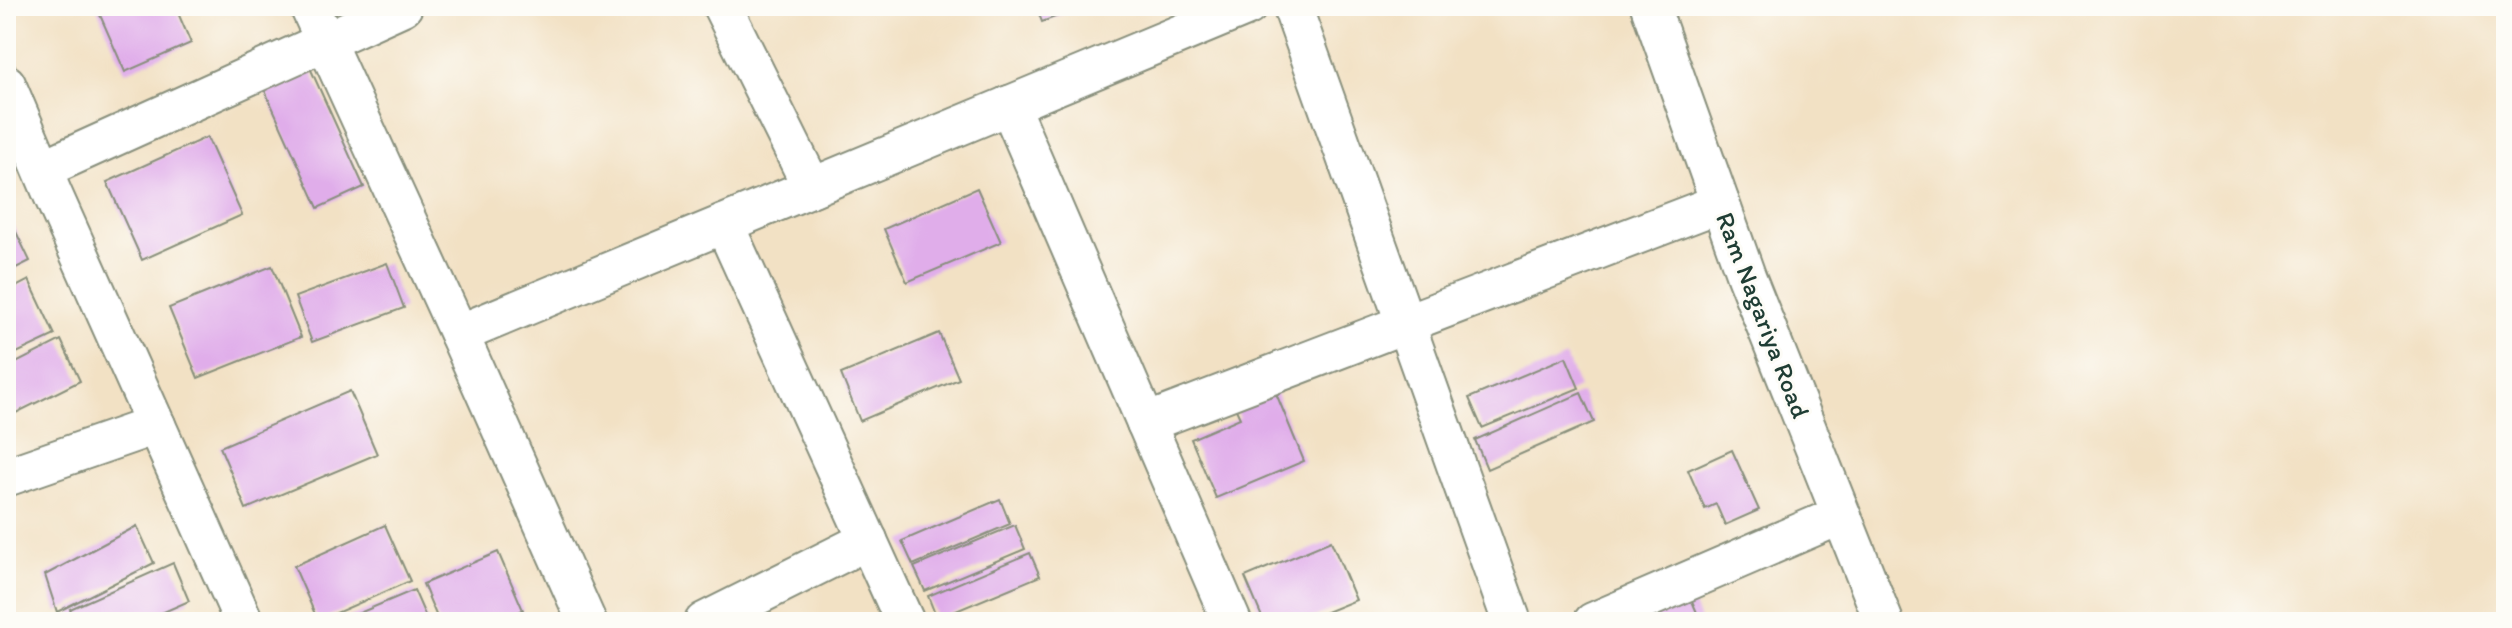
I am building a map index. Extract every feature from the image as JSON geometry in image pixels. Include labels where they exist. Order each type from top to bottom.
[{"type":"street","points":[[309,6],[587,622]]},
{"type":"street","points":[[43,169],[403,6]]},
{"type":"street","points":[[722,6],[812,187]]},
{"type":"street","points":[[459,334],[1248,6]]},
{"type":"street","points":[[1292,6],[1512,622]]},
{"type":"street","name":"Ram Nagariya Road","points":[[1650,6],[1746,276],[1884,622]]},
{"type":"street","points":[[6,84],[244,622]]},
{"type":"street","points":[[1009,105],[1232,622]]},
{"type":"street","points":[[1146,423],[1720,203]]},
{"type":"street","points":[[724,224],[905,622]]},
{"type":"street","points":[[6,477],[156,425]]},
{"type":"street","points":[[1593,622],[1841,515]]},
{"type":"street","points":[[704,622],[868,540]]},
{"type":"building","points":[[96,6],[175,6],[191,43],[125,72]]},
{"type":"building","points":[[1036,6],[1084,6],[1042,22]]},
{"type":"building","points":[[307,61],[364,187],[318,208],[261,82]]},
{"type":"building","points":[[207,137],[242,215],[142,260],[107,182]]},
{"type":"building","points":[[977,188],[1001,242],[907,282],[884,229]]},
{"type":"building","points":[[6,211],[30,261],[6,273]]},
{"type":"building","points":[[387,263],[404,308],[312,342],[295,297]]},
{"type":"building","points":[[272,266],[301,337],[198,378],[169,308]]},
{"type":"building","points":[[29,280],[55,335],[6,358],[6,292]]},
{"type":"building","points":[[939,333],[959,379],[860,421],[841,374]]},
{"type":"building","points":[[61,340],[80,381],[6,418],[6,368]]},
{"type":"building","points":[[1566,357],[1579,388],[1482,428],[1469,398]]},
{"type":"building","points":[[1273,386],[1304,461],[1216,498],[1191,439],[1240,418],[1233,403]]},
{"type":"building","points":[[350,391],[377,454],[246,509],[220,447]]},
{"type":"building","points":[[1581,393],[1594,422],[1487,469],[1475,440]]},
{"type":"building","points":[[1732,450],[1759,510],[1725,525],[1716,504],[1705,509],[1688,470]]},
{"type":"building","points":[[1000,499],[1010,524],[913,565],[902,541]]},
{"type":"building","points":[[385,525],[410,581],[318,621],[294,566]]},
{"type":"building","points":[[1015,525],[1025,549],[925,591],[914,567]]},
{"type":"building","points":[[137,526],[154,563],[57,612],[45,575]]},
{"type":"building","points":[[1331,541],[1356,600],[1302,622],[1264,622],[1245,577]]},
{"type":"building","points":[[498,552],[523,610],[496,622],[439,622],[423,584]]},
{"type":"building","points":[[1030,553],[1040,576],[937,619],[928,596]]},
{"type":"building","points":[[173,563],[189,601],[141,622],[76,622],[70,609]]},
{"type":"building","points":[[414,590],[428,622],[338,622]]},
{"type":"building","points":[[1689,594],[1701,622],[1635,622]]}]
